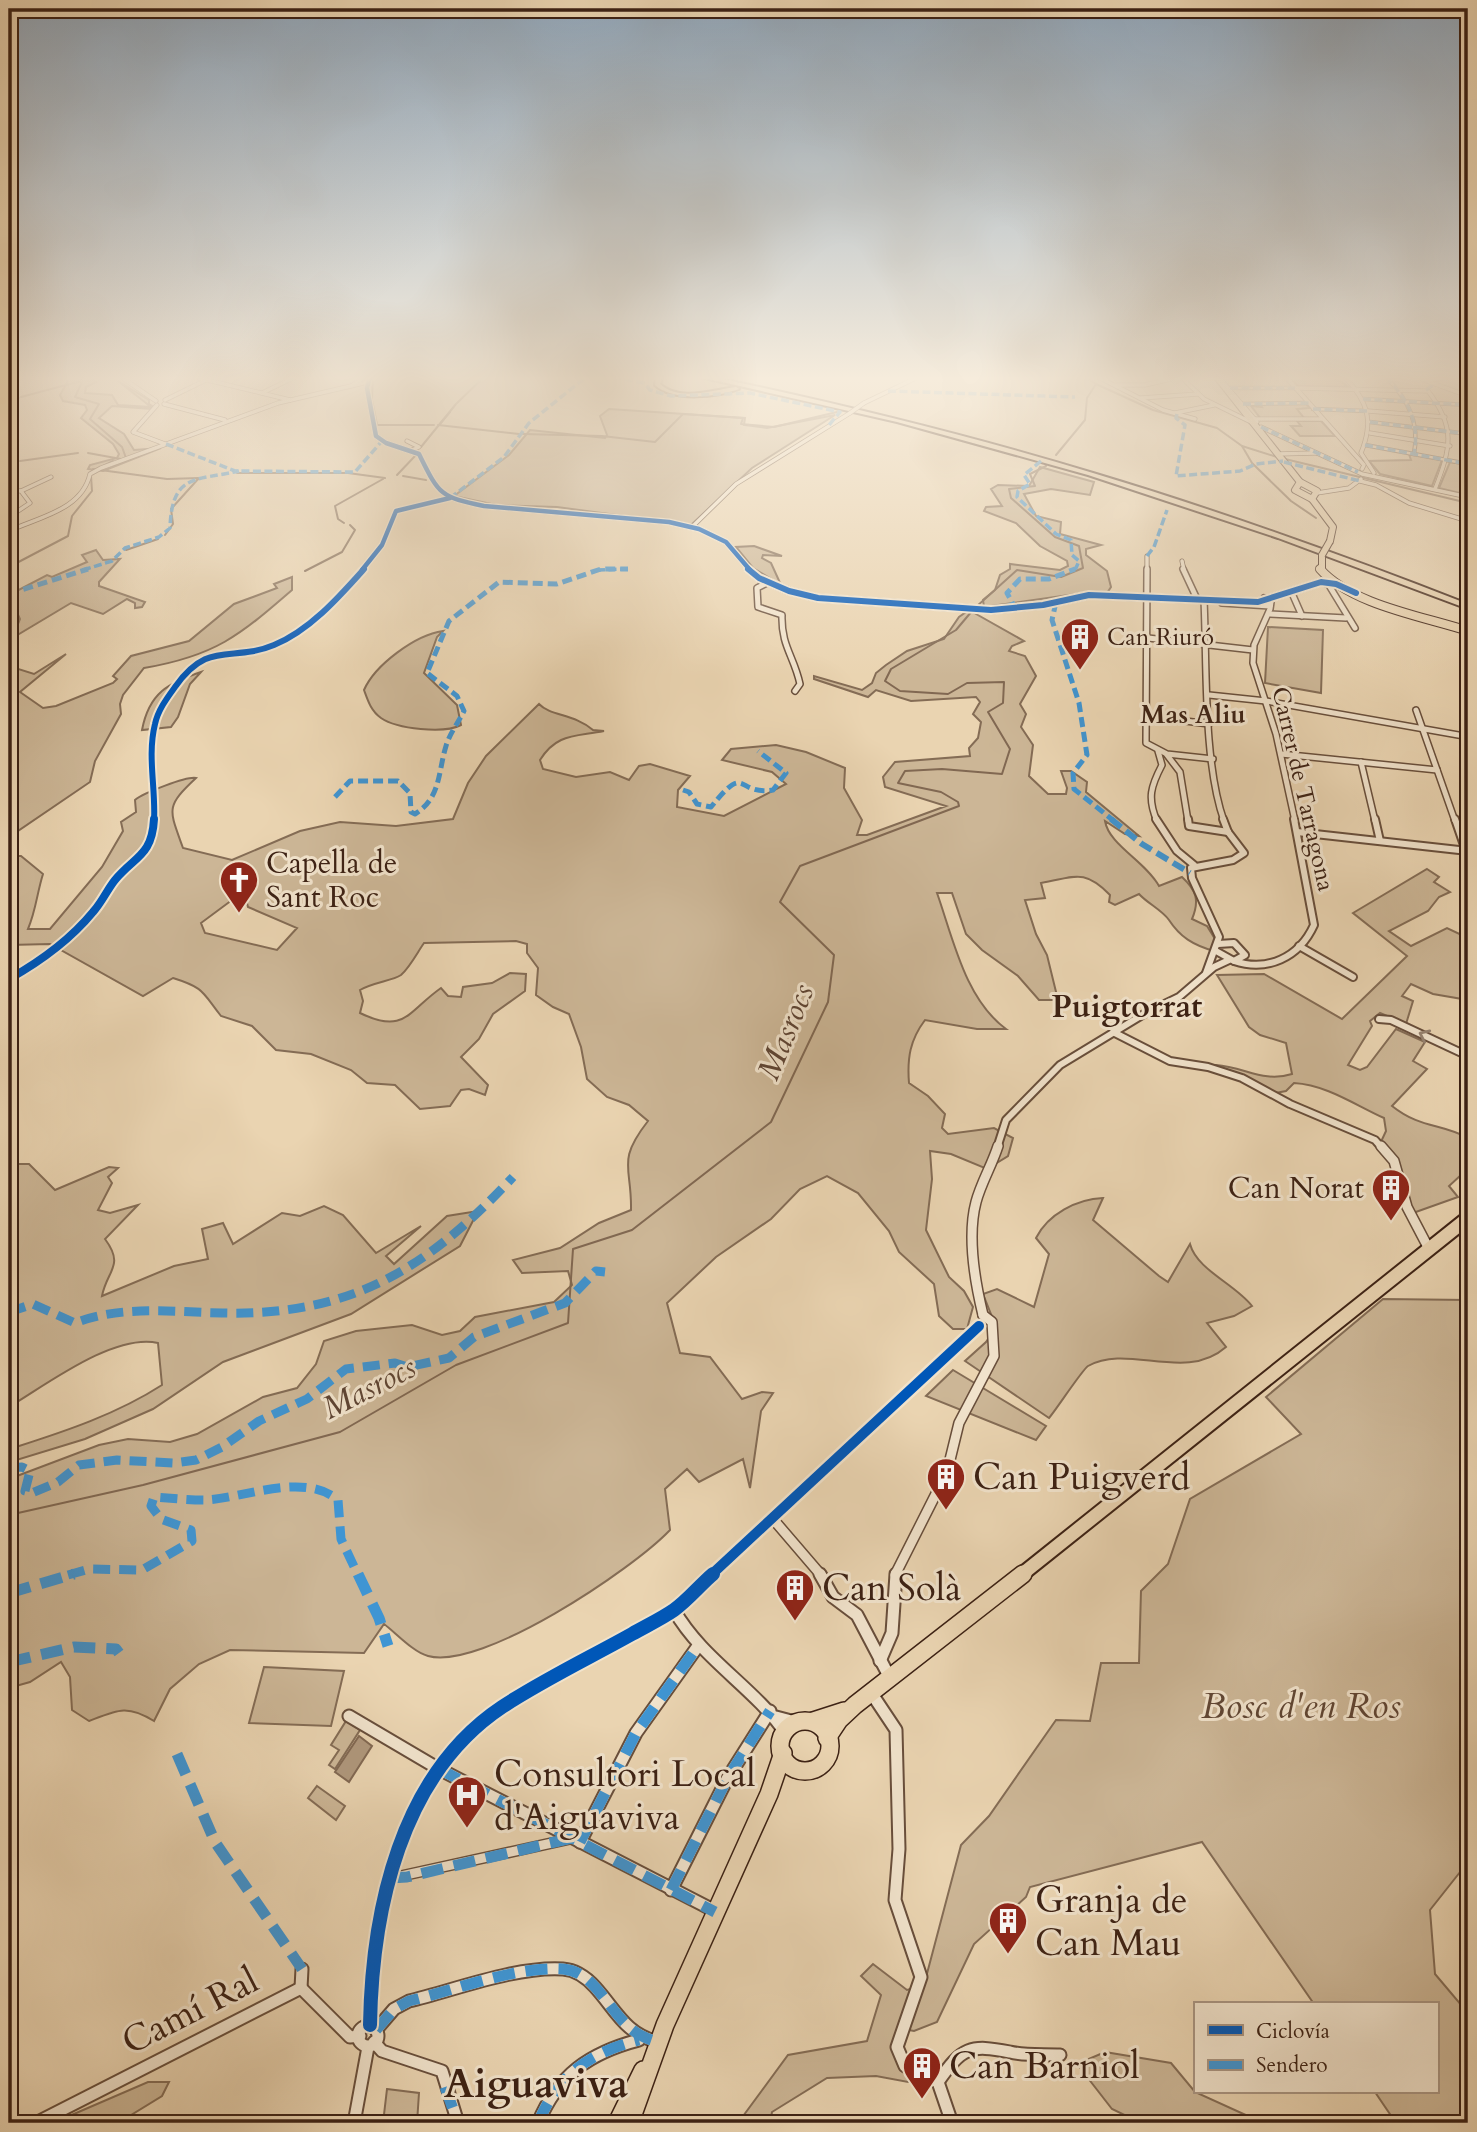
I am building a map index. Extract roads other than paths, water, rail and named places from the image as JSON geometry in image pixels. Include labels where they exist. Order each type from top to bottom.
[{"type":"highway","points":[[1101,476],[1164,495],[1330,553],[1468,607]]},
{"type":"highway","points":[[1117,476],[1290,533],[1468,600]]},
{"type":"main road","points":[[1294,476],[1299,484],[1313,492],[1333,527],[1330,541],[1320,558],[1320,568],[1332,585],[1468,631]]},
{"type":"main road","points":[[1299,484],[1295,490],[1302,494],[1313,492]]},
{"type":"main road","points":[[1320,558],[1328,574],[1358,595]]},
{"type":"main road","points":[[827,1738],[838,1719],[849,1709],[891,1679],[1468,1218]]},
{"type":"main road","points":[[617,2123],[651,2044],[769,1794],[790,1727],[849,1709]]},
{"type":"main road","points":[[769,1794],[782,1778],[796,1770],[814,1772],[824,1764],[828,1752],[827,1738],[822,1728],[813,1721]]},
{"type":"main road","points":[[783,1753],[796,1770]]},
{"type":"main road","points":[[630,2123],[651,2044]]},
{"type":"street","points":[[9,531],[54,513],[80,496],[92,476]]},
{"type":"street","points":[[431,476],[435,487],[450,498],[484,506],[598,514],[692,527],[726,542],[747,568],[767,583],[818,598],[973,610],[1034,606],[1089,595],[1269,600],[1324,578],[1318,569],[1320,558]]},
{"type":"street","points":[[692,527],[736,485],[749,476]]},
{"type":"street","points":[[1313,492],[1349,488],[1363,476]]},
{"type":"street","points":[[1367,476],[1376,485],[1409,503],[1468,521]]},
{"type":"street","points":[[1379,476],[1468,497]]},
{"type":"street","points":[[1435,489],[1440,476]]},
{"type":"street","points":[[9,490],[21,491],[51,477]]},
{"type":"street","points":[[9,517],[30,503],[21,491]]},
{"type":"street","points":[[9,979],[62,945],[95,909],[117,878],[148,848],[154,816],[155,722],[186,672],[206,657],[268,647],[285,640],[326,610],[352,585],[395,524],[397,511],[408,506],[441,502],[450,498]]},
{"type":"street","points":[[1147,556],[1146,743],[1167,754],[1213,760]]},
{"type":"street","points":[[1158,751],[1161,765],[1150,786],[1150,812],[1185,860],[1194,865],[1242,857],[1243,849],[1228,832],[1218,804],[1209,724],[1208,645],[1200,600],[1185,577],[1182,561]]},
{"type":"street","points":[[1318,582],[1332,585],[1346,618],[1354,628]]},
{"type":"street","points":[[1318,582],[1358,595]]},
{"type":"street","points":[[767,583],[757,588],[758,607],[782,615],[781,637],[799,674],[800,684],[795,691]]},
{"type":"street","points":[[1291,592],[1302,616]]},
{"type":"street","points":[[1200,600],[1269,600]]},
{"type":"street","name":"Carrer de Tarragona","points":[[1269,600],[1269,614],[1253,650],[1263,702],[1273,721],[1281,754],[1314,925],[1309,937],[1299,946]]},
{"type":"street","points":[[1269,614],[1346,618]]},
{"type":"street","points":[[1148,638],[1253,650]]},
{"type":"street","points":[[1209,695],[1464,736]]},
{"type":"street","points":[[1297,832],[1467,851],[1416,710]]},
{"type":"street","points":[[1146,716],[1209,724]]},
{"type":"street","points":[[1167,754],[1180,772],[1189,826],[1228,832]]},
{"type":"street","points":[[1281,754],[1437,770]]},
{"type":"street","points":[[1360,762],[1381,841]]},
{"type":"street","points":[[1194,865],[1192,878],[1215,925],[1242,947],[1245,955],[1259,962],[1271,963]]},
{"type":"street","points":[[1202,979],[1217,947],[1215,925]]},
{"type":"street","points":[[1217,947],[1234,943]]},
{"type":"street","points":[[1217,947],[1231,960],[1263,966],[1299,946],[1353,977]]},
{"type":"street","points":[[880,1661],[892,1633],[894,1577],[947,1472],[959,1423],[994,1356],[995,1338],[978,1318],[983,1315],[977,1291],[973,1225],[976,1202],[993,1162],[999,1134],[1006,1120],[1060,1065],[1112,1032],[1179,998],[1214,967],[1245,955]]},
{"type":"street","points":[[1379,1019],[1391,1020],[1468,1056]]},
{"type":"street","points":[[1112,1032],[1170,1061],[1208,1067],[1242,1078],[1290,1104],[1375,1140],[1394,1161],[1406,1207],[1429,1249]]},
{"type":"street","points":[[354,2123],[369,2036],[372,1959],[389,1878],[422,1797],[439,1769],[480,1723],[501,1708],[674,1610],[985,1327]]},
{"type":"street","points":[[773,1519],[812,1563],[832,1597],[857,1615],[891,1679]]},
{"type":"street","points":[[674,1610],[682,1628],[698,1646],[790,1727]]},
{"type":"street","points":[[389,1878],[421,1874],[576,1840],[636,1733],[698,1646]]},
{"type":"street","points":[[871,1693],[896,1730],[899,1849],[895,1900],[921,1977],[897,2047],[905,2066],[938,2082],[952,2123]]},
{"type":"street","points":[[671,1890],[727,1779],[773,1714]]},
{"type":"street","points":[[349,1716],[439,1769],[715,1912]]},
{"type":"street","points":[[301,1988],[302,1969]]},
{"type":"street","points":[[369,2036],[394,2009],[409,2001],[537,1970],[574,1970],[589,1980],[609,2010],[651,2044]]},
{"type":"street","name":"Camí Ral","points":[[36,2123],[301,1988],[350,2037],[369,2036]]},
{"type":"street","points":[[369,2036],[382,2051],[442,2071],[458,2123]]},
{"type":"street","points":[[538,2123],[556,2084],[568,2070],[651,2044]]},
{"type":"street","points":[[938,2082],[953,2060],[971,2048],[986,2046],[1013,2053],[1060,2054]]},
{"type":"waterway","points":[[9,567],[68,536],[72,516],[92,491],[91,476]]},
{"type":"waterway","points":[[148,476],[199,478],[171,509],[173,524],[165,535]]},
{"type":"waterway","points":[[374,476],[385,478]]},
{"type":"waterway","points":[[406,476],[426,480]]},
{"type":"waterway","name":"Masrocs","points":[[976,607],[1017,570],[1061,577],[1083,568],[1079,546],[1055,537],[1011,498],[1009,489],[1035,486],[1031,476]]},
{"type":"waterway","points":[[1266,476],[1291,501],[1316,518]]},
{"type":"waterway","points":[[1358,476],[1468,503]]},
{"type":"waterway","points":[[344,523],[338,519],[335,506],[383,479]]},
{"type":"waterway","points":[[305,571],[342,552],[355,530],[350,525]]},
{"type":"waterway","points":[[126,550],[158,539]]},
{"type":"waterway","name":"Masrocs","points":[[9,1515],[143,1485],[340,1432],[456,1365],[568,1323],[573,1249],[632,1230],[771,1122],[828,1002],[834,955],[780,902],[800,866],[959,806],[958,802],[941,792],[898,783],[905,771],[942,769],[1002,774],[1010,749],[988,712],[1003,703],[1004,682],[967,683],[948,694],[900,691],[885,681],[891,669],[956,630],[972,611]]},
{"type":"place","name":"Can Riuró","points":[[1080,671]]},
{"type":"place","name":"Capella de Sant Roc","points":[[239,914]]},
{"type":"place","name":"Can Norat","points":[[1391,1222]]},
{"type":"place","name":"Can Puigverd","points":[[946,1511]]},
{"type":"place","name":"Can Solà","points":[[795,1622]]},
{"type":"place","name":"Consultori Local d'Aiguaviva","points":[[467,1829]]},
{"type":"place","name":"Granja de Can Mau","points":[[1008,1955]]},
{"type":"place","name":"Can Barniol","points":[[922,2100]]},
{"type":"district","name":"Mas Aliu","points":[[1193,714]]},
{"type":"district","name":"Puigtorrat","points":[[1127,1007]]},
{"type":"district","name":"Aiguaviva","points":[[536,2084]]},
{"type":"park label","name":"Bosc d'en Ros","points":[[1301,1706]]}]
